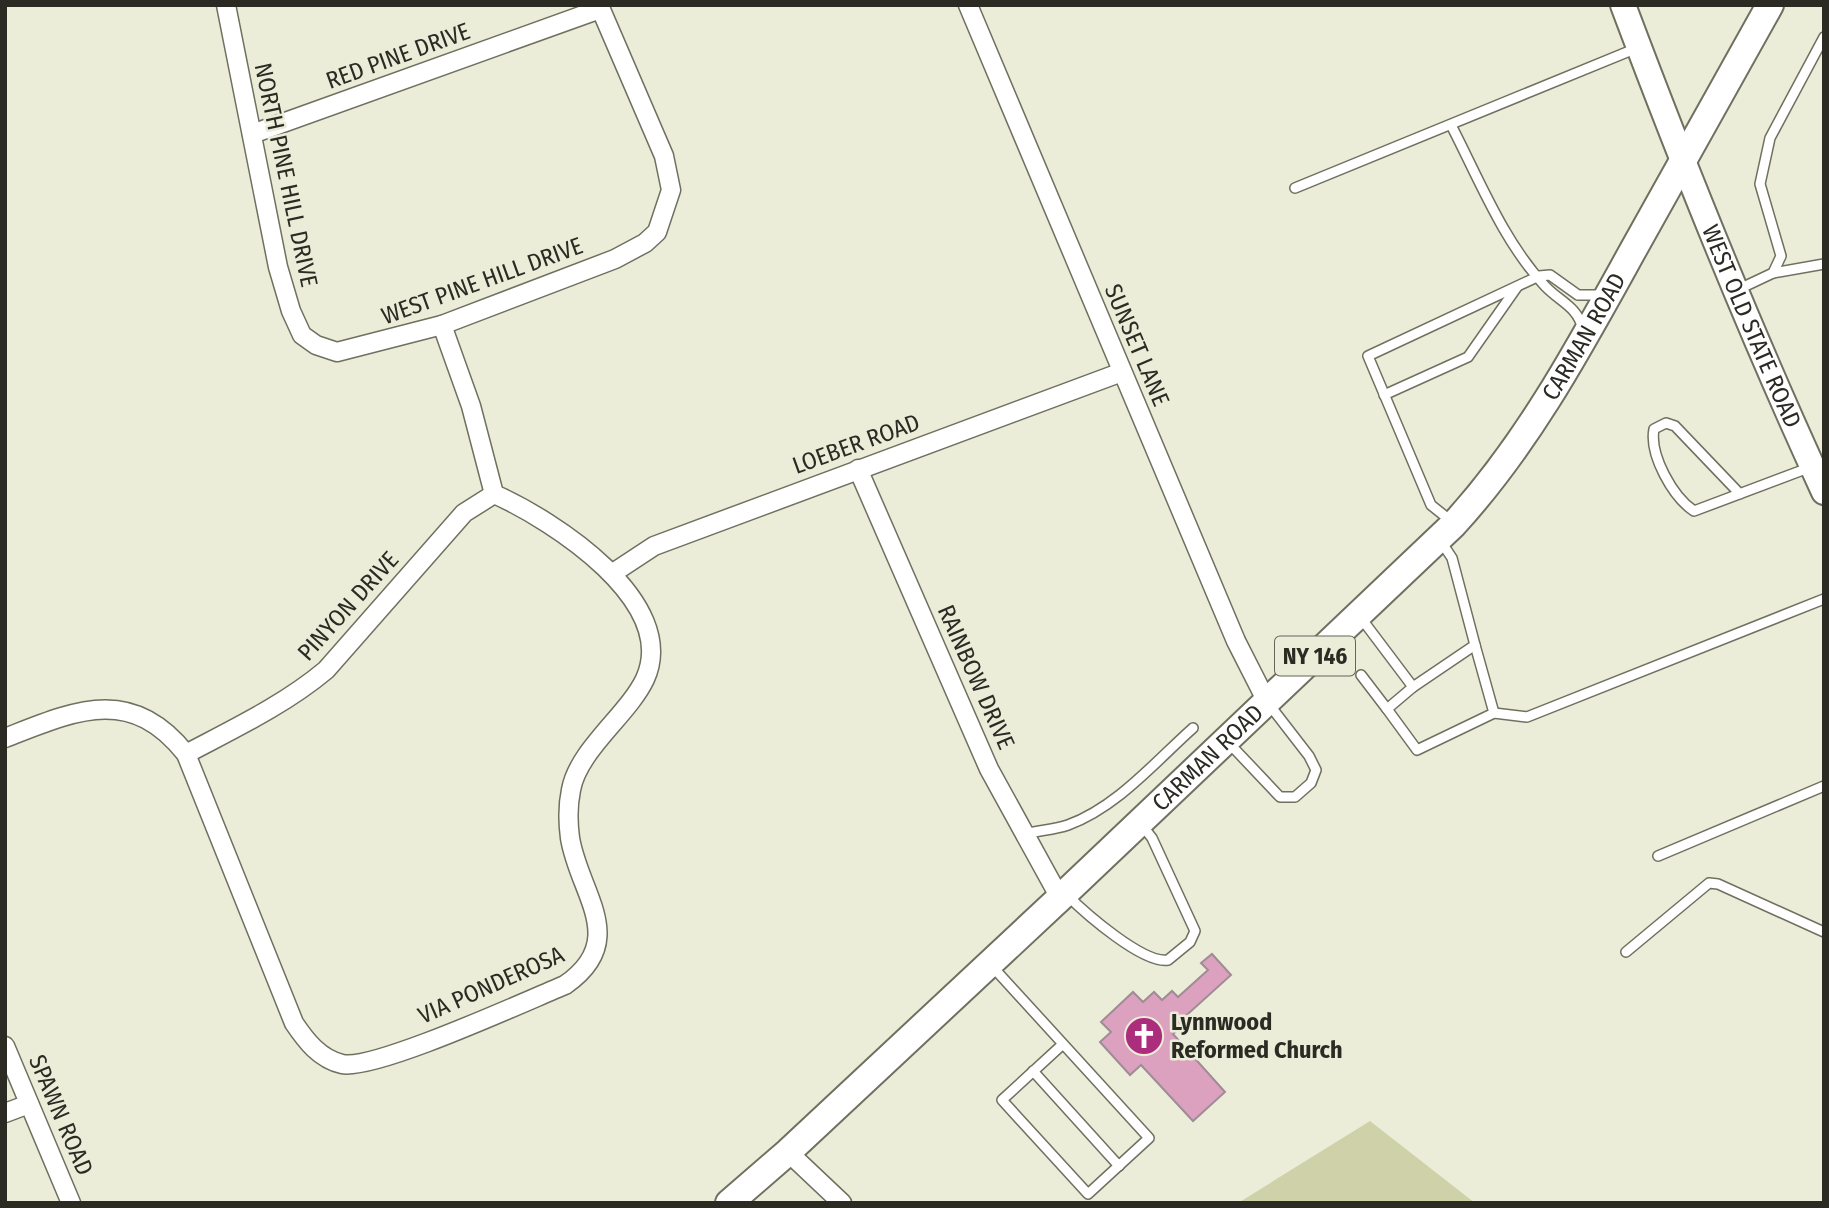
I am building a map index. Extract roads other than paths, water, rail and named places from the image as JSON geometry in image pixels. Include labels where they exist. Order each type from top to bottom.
[{"type":"main road","name":"CARMAN ROAD","points":[[729,1203],[789,1152],[1063,896],[1447,531],[1488,486],[1522,440],[1584,338],[1770,5]]},
{"type":"street","name":"NORTH PINE HILL DRIVE","points":[[226,5],[278,267],[290,310],[302,335],[316,345]]},
{"type":"street","name":"SUNSET LANE","points":[[968,5],[1236,641],[1267,702]]},
{"type":"street","name":"WEST OLD STATE ROAD","points":[[1623,5],[1735,291],[1824,492]]},
{"type":"street","name":"RED PINE DRIVE","points":[[252,134],[600,7]]},
{"type":"street","name":"WEST PINE HILL DRIVE","points":[[316,345],[337,352],[442,325],[615,259],[645,243],[657,232],[671,190],[664,156],[600,7]]},
{"type":"street","points":[[442,325],[471,406],[494,494]]},
{"type":"street","name":"LOEBER ROAD","points":[[613,573],[654,547],[1122,372]]},
{"type":"street","name":"RAINBOW DRIVE","points":[[858,469],[989,769],[1023,834],[1063,896]]},
{"type":"street","name":"VIA PONDEROSA","points":[[5,738],[62,715],[102,709],[126,712],[152,722],[173,738],[186,754],[294,1023],[306,1040],[326,1057],[343,1064],[384,1058],[565,985],[583,972],[594,957],[597,923],[594,902],[570,839],[571,788],[586,759],[644,681],[650,661],[650,637],[638,606],[613,573],[534,515],[494,494]]},
{"type":"street","name":"PINYON DRIVE","points":[[186,754],[270,710],[306,687],[326,670],[464,513],[494,494]]},
{"type":"street","name":"SPAWN ROAD","points":[[5,1046],[71,1203]]},
{"type":"street","points":[[5,1113],[29,1104]]},
{"type":"street","points":[[789,1152],[842,1203]]},
{"type":"lane","points":[[1773,273],[1781,257],[1760,184],[1770,138],[1824,37]]},
{"type":"lane","points":[[1296,188],[1639,48]]},
{"type":"lane","points":[[1451,125],[1508,237],[1545,285],[1570,305],[1580,318],[1584,338]]},
{"type":"lane","points":[[1735,291],[1773,273],[1824,264]]},
{"type":"lane","points":[[1494,713],[1447,531],[1431,505],[1368,356],[1539,276],[1550,275],[1578,295],[1609,295]]},
{"type":"lane","points":[[1384,395],[1468,357],[1518,286]]},
{"type":"lane","points":[[1740,494],[1675,426],[1665,423],[1654,429],[1651,442],[1658,461],[1684,504],[1695,511],[1812,467]]},
{"type":"lane","points":[[1361,675],[1417,750],[1494,713],[1527,717],[1824,599]]},
{"type":"lane","points":[[1358,615],[1413,687]]},
{"type":"lane","points":[[1387,709],[1413,687],[1475,645]]},
{"type":"lane","points":[[1226,740],[1280,797],[1295,797],[1311,783],[1316,770],[1309,756],[1267,702]]},
{"type":"lane","points":[[1023,834],[1068,825],[1096,811],[1137,779],[1193,728]]},
{"type":"lane","points":[[1658,856],[1824,786]]},
{"type":"lane","points":[[1063,896],[1150,958],[1168,960],[1190,942],[1195,931],[1152,838],[1139,822]]},
{"type":"lane","points":[[1626,952],[1709,883],[1718,884],[1824,932]]},
{"type":"lane","points":[[989,964],[1063,1044],[1149,1138],[1088,1194],[1002,1100],[1063,1044]]},
{"type":"lane","points":[[1034,1071],[1119,1166]]},
{"type":"place","name":"Lynnwood Reformed Church","points":[[1144,1036]]}]
